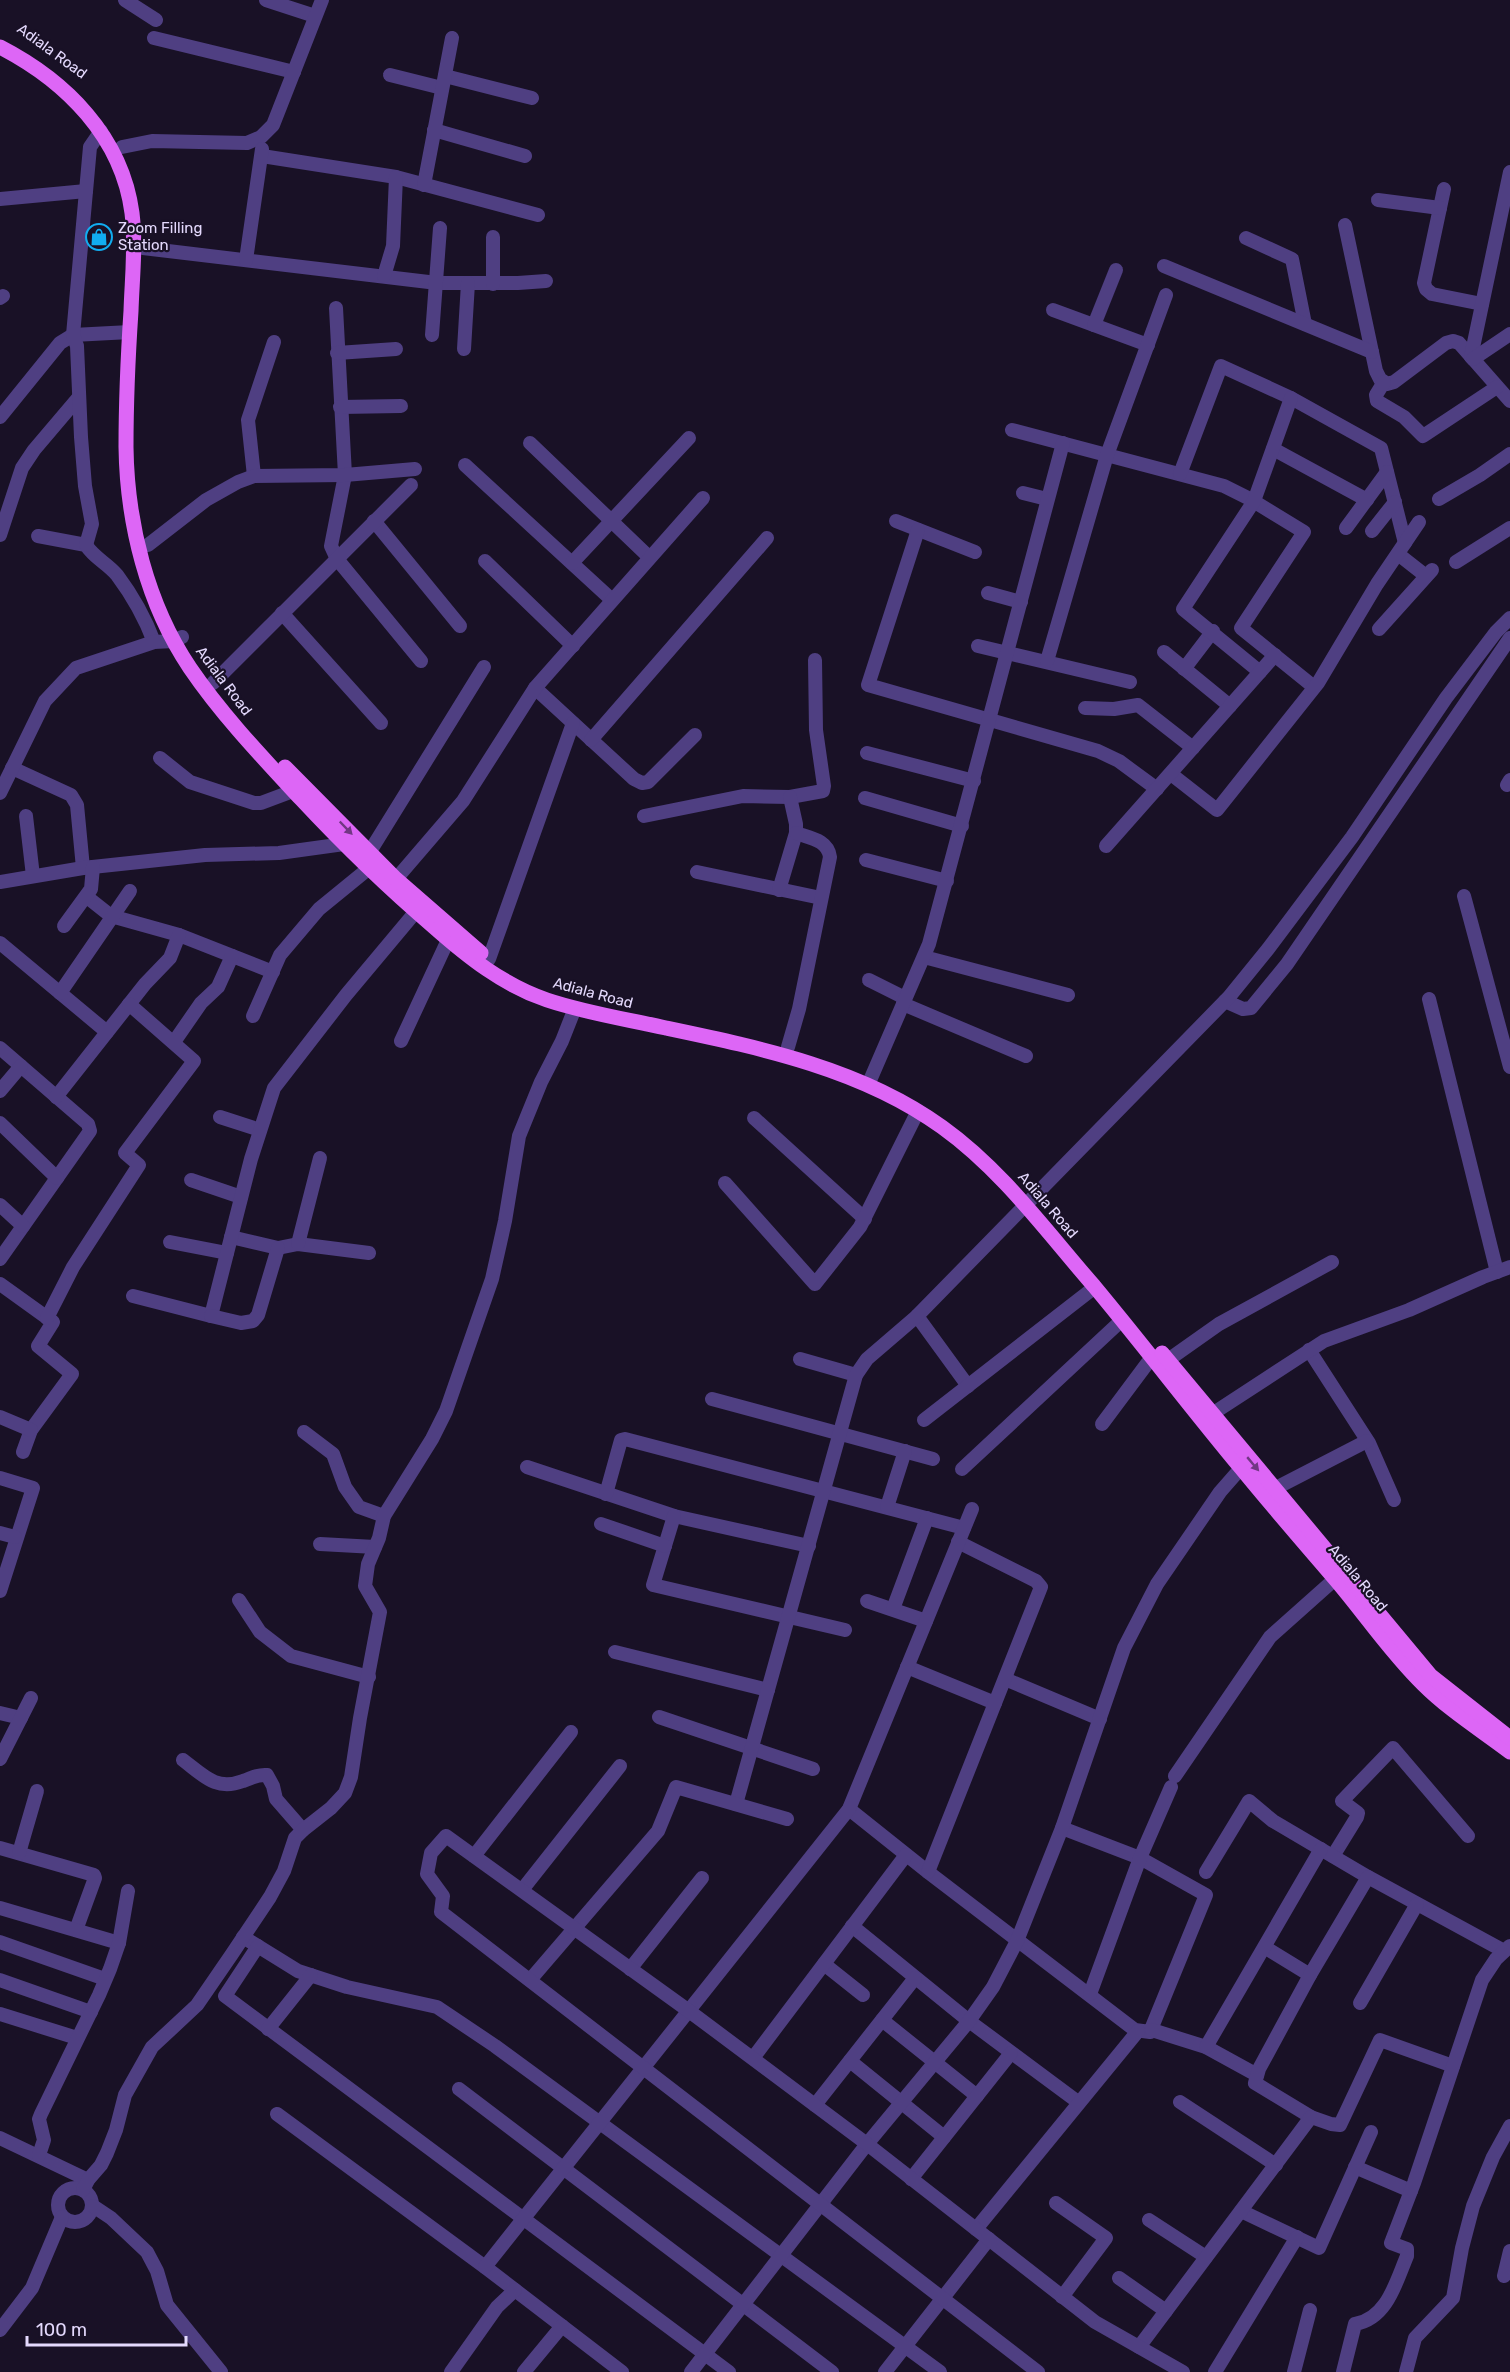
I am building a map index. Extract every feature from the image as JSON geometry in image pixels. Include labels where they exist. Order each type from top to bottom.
[{"type":"main road","name":"Adiala Road","points":[[0,36],[46,65],[75,87],[109,126],[122,147],[140,206],[143,248],[135,452],[148,545],[178,639],[192,671],[229,718],[293,791],[368,869],[419,908],[509,984],[531,994],[575,1008],[785,1056],[870,1080],[944,1128],[1028,1202],[1160,1358],[1241,1468],[1425,1686],[1510,1752]]},
{"type":"main road","name":"Adiala Road","points":[[0,47],[69,94],[101,131],[114,151],[131,208],[134,245],[126,452],[133,515],[142,561],[155,599],[178,639],[272,755],[396,879],[419,908]]},
{"type":"main road","name":"Adiala Road","points":[[451,935],[511,975],[581,1002],[788,1047],[918,1100],[949,1120],[1002,1164],[1028,1202],[1122,1320],[1212,1414],[1431,1676],[1510,1738]]},
{"type":"street","points":[[125,0],[156,20]]},
{"type":"street","points":[[266,0],[315,16]]},
{"type":"street","points":[[122,147],[152,141],[247,142],[261,137],[273,125],[322,0]]},
{"type":"street","points":[[154,38],[294,72]]},
{"type":"street","points":[[424,185],[452,38]]},
{"type":"street","points":[[390,75],[532,98]]},
{"type":"street","points":[[434,130],[525,156]]},
{"type":"street","points":[[86,545],[92,524],[86,486],[77,346],[73,335],[90,147],[101,131]]},
{"type":"street","points":[[246,260],[262,156],[261,137]]},
{"type":"street","points":[[262,156],[396,177],[537,215]]},
{"type":"street","points":[[1472,358],[1510,172]]},
{"type":"street","points":[[384,276],[393,246],[396,177]]},
{"type":"street","points":[[1444,189],[1424,283],[1426,289],[1432,294],[1482,304]]},
{"type":"street","points":[[0,199],[86,191]]},
{"type":"street","points":[[1378,200],[1440,208]]},
{"type":"street","points":[[1345,225],[1376,371],[1384,382]]},
{"type":"street","points":[[432,335],[440,228]]},
{"type":"street","points":[[493,284],[494,237]]},
{"type":"street","points":[[1246,238],[1292,259],[1305,324]]},
{"type":"street","points":[[143,248],[437,282],[493,284],[546,281]]},
{"type":"street","points":[[1164,266],[1372,352]]},
{"type":"street","points":[[1094,325],[1116,270]]},
{"type":"street","points":[[464,349],[468,283]]},
{"type":"street","points":[[1047,661],[1107,455],[1166,295]]},
{"type":"street","points":[[336,308],[345,475],[331,546],[337,559],[421,661]]},
{"type":"street","points":[[1053,310],[1148,345]]},
{"type":"street","points":[[3,408],[60,343],[73,335],[130,332]]},
{"type":"street","points":[[1472,358],[1510,334]]},
{"type":"street","points":[[1384,382],[1394,382],[1453,341],[1459,343],[1510,401]]},
{"type":"street","points":[[254,476],[248,420],[274,342]]},
{"type":"street","points":[[337,353],[396,349]]},
{"type":"street","points":[[1180,474],[1221,366],[1291,398],[1381,448],[1395,502],[1401,548],[1429,573],[1379,629]]},
{"type":"street","points":[[1384,382],[1376,395],[1377,400],[1404,417],[1423,435],[1497,387]]},
{"type":"street","points":[[0,535],[22,468],[34,450],[80,397]]},
{"type":"street","points":[[1260,672],[1183,609],[1254,501],[1291,398]]},
{"type":"street","points":[[340,407],[401,406]]},
{"type":"street","points":[[1012,430],[1224,486],[1254,501],[1304,532],[1241,628],[1314,687]]},
{"type":"street","points":[[572,563],[689,438]]},
{"type":"street","points":[[530,443],[649,558]]},
{"type":"street","points":[[870,1080],[929,944],[1063,443]]},
{"type":"street","points":[[1273,449],[1367,500]]},
{"type":"street","points":[[1439,499],[1510,454]]},
{"type":"street","points":[[465,465],[612,600]]},
{"type":"street","points":[[148,545],[206,500],[237,482],[254,476],[345,475],[415,468]]},
{"type":"street","points":[[1346,528],[1387,472]]},
{"type":"street","points":[[213,683],[411,485]]},
{"type":"street","points":[[1023,493],[1047,499]]},
{"type":"street","points":[[396,879],[463,801],[535,688],[703,498]]},
{"type":"street","points":[[1372,531],[1395,502]]},
{"type":"street","points":[[374,521],[460,626]]},
{"type":"street","points":[[896,521],[975,552]]},
{"type":"street","points":[[1171,774],[1217,810],[1314,687],[1377,584],[1419,522]]},
{"type":"street","points":[[1456,562],[1510,528]]},
{"type":"street","points":[[918,530],[868,685],[1098,751],[1119,761],[1157,789]]},
{"type":"street","points":[[38,536],[86,545],[92,554],[116,573],[146,620],[154,642]]},
{"type":"street","points":[[591,740],[767,538]]},
{"type":"street","points":[[485,561],[573,646]]},
{"type":"street","points":[[987,593],[1021,602]]},
{"type":"street","points":[[282,613],[381,723]]},
{"type":"street","points":[[736,1804],[856,1375],[867,1359],[917,1316],[1225,1001],[1268,949],[1352,837],[1446,698],[1496,632],[1510,618]]},
{"type":"street","points":[[1184,669],[1213,632]]},
{"type":"street","points":[[0,792],[45,701],[76,668],[154,642],[178,639]]},
{"type":"street","points":[[978,646],[1130,682]]},
{"type":"street","points":[[1225,1001],[1243,1009],[1251,1008],[1287,964],[1508,646]]},
{"type":"street","points":[[1164,652],[1230,706]]},
{"type":"street","points":[[1106,846],[1275,655]]},
{"type":"street","points":[[644,816],[743,796],[790,798],[822,791],[824,786],[816,730],[815,660]]},
{"type":"street","points":[[369,853],[484,667]]},
{"type":"street","points":[[535,688],[634,779],[642,783],[648,782],[695,735]]},
{"type":"street","points":[[1085,708],[1114,709],[1138,705],[1193,748]]},
{"type":"street","points":[[489,959],[573,723]]},
{"type":"street","points":[[867,753],[974,781]]},
{"type":"street","points":[[160,758],[190,782],[254,803],[261,803],[293,791]]},
{"type":"street","points":[[12,768],[71,795],[78,805],[91,889],[64,926]]},
{"type":"street","points":[[778,890],[796,833],[790,798]]},
{"type":"street","points":[[865,798],[962,826]]},
{"type":"street","points":[[26,816],[33,876]]},
{"type":"street","points":[[788,1047],[799,1009],[830,857],[829,849],[823,843],[796,833]]},
{"type":"street","points":[[0,882],[88,868],[205,855],[279,853],[344,844]]},
{"type":"street","points":[[866,860],[947,881]]},
{"type":"street","points":[[253,1016],[280,955],[320,909],[368,869]]},
{"type":"street","points":[[697,872],[821,898]]},
{"type":"street","points":[[60,993],[130,891]]},
{"type":"street","points":[[1464,896],[1510,1067]]},
{"type":"street","points":[[87,897],[111,916],[179,935],[273,972]]},
{"type":"street","points":[[211,1316],[241,1197],[274,1088],[419,908]]},
{"type":"street","points":[[56,1097],[129,1004],[170,958],[179,935]]},
{"type":"street","points":[[401,1041],[451,935]]},
{"type":"street","points":[[0,943],[107,1032]]},
{"type":"street","points":[[174,1042],[201,1003],[218,987],[232,956]]},
{"type":"street","points":[[924,957],[1068,995]]},
{"type":"street","points":[[869,980],[904,1001],[1026,1056]]},
{"type":"street","points":[[1212,1414],[1324,1341],[1409,1310],[1503,1269],[1429,999]]},
{"type":"street","points":[[47,1318],[73,1267],[138,1165],[125,1153],[194,1061],[129,1004]]},
{"type":"street","points":[[93,2206],[86,2219],[72,2223],[62,2217],[57,2208],[61,2194],[85,2185],[101,2165],[116,2130],[125,2095],[152,2047],[197,2005],[270,1897],[284,1871],[295,1838],[345,1793],[351,1777],[380,1612],[365,1586],[368,1564],[384,1516],[432,1439],[446,1411],[492,1279],[505,1221],[519,1136],[575,1008]]},
{"type":"street","points":[[0,1048],[90,1128],[0,1259]]},
{"type":"street","points":[[0,1090],[21,1066]]},
{"type":"street","points":[[725,1183],[815,1284],[865,1219],[918,1111]]},
{"type":"street","points":[[220,1117],[260,1130]]},
{"type":"street","points":[[754,1118],[865,1219]]},
{"type":"street","points":[[0,1123],[57,1178]]},
{"type":"street","points":[[298,1244],[320,1158]]},
{"type":"street","points":[[191,1180],[241,1197]]},
{"type":"street","points":[[0,1205],[23,1226]]},
{"type":"street","points":[[231,1237],[278,1248],[298,1244],[369,1253]]},
{"type":"street","points":[[170,1242],[227,1253]]},
{"type":"street","points":[[133,1296],[241,1323],[253,1321],[258,1315],[278,1248]]},
{"type":"street","points":[[1101,1424],[1160,1358],[1332,1262]]},
{"type":"street","points":[[0,1284],[53,1322],[38,1346],[72,1374],[31,1430],[23,1452]]},
{"type":"street","points":[[924,1420],[1095,1287]]},
{"type":"street","points":[[917,1316],[968,1386]]},
{"type":"street","points":[[963,1469],[1122,1320]]},
{"type":"street","points":[[1309,1350],[1367,1441],[1394,1500]]},
{"type":"street","points":[[800,1359],[856,1375]]},
{"type":"street","points":[[712,1399],[933,1459]]},
{"type":"street","points":[[0,1417],[31,1430]]},
{"type":"street","points":[[304,1432],[333,1454],[345,1487],[359,1507],[384,1516]]},
{"type":"street","points":[[606,1494],[621,1440],[625,1439],[964,1528]]},
{"type":"street","points":[[1274,1489],[1367,1441]]},
{"type":"street","points":[[887,1507],[905,1451]]},
{"type":"street","points":[[527,1467],[674,1516],[809,1546]]},
{"type":"street","points":[[692,2372],[820,2204],[969,2021],[993,1987],[1017,1941],[1062,1828],[1124,1648],[1156,1584],[1220,1492],[1241,1468]]},
{"type":"street","points":[[0,1478],[33,1488],[15,1538],[0,1591]]},
{"type":"street","points":[[485,2267],[849,1809],[972,1509]]},
{"type":"street","points":[[674,1516],[653,1585],[789,1615],[845,1630]]},
{"type":"street","points":[[893,1610],[927,1518]]},
{"type":"street","points":[[601,1524],[665,1546]]},
{"type":"street","points":[[0,1533],[15,1538]]},
{"type":"street","points":[[928,1872],[1041,1587],[1036,1581],[958,1542]]},
{"type":"street","points":[[320,1544],[375,1547]]},
{"type":"street","points":[[1090,1994],[1140,1858],[1173,1782],[1270,1637],[1335,1579]]},
{"type":"street","points":[[239,1600],[260,1632],[291,1656],[369,1677]]},
{"type":"street","points":[[867,1601],[926,1621]]},
{"type":"street","points":[[615,1652],[768,1690]]},
{"type":"street","points":[[907,1667],[995,1703]]},
{"type":"street","points":[[1005,1679],[1100,1719]]},
{"type":"street","points":[[0,1759],[31,1698]]},
{"type":"street","points":[[0,1713],[21,1719]]},
{"type":"street","points":[[659,1718],[813,1769]]},
{"type":"street","points":[[474,1856],[571,1732]]},
{"type":"street","points":[[1206,2047],[1266,1947],[1327,1853],[1358,1817],[1358,1813],[1342,1801],[1393,1748],[1468,1836]]},
{"type":"street","points":[[183,1760],[213,1782],[225,1785],[258,1774],[267,1775],[276,1799],[303,1830]]},
{"type":"street","points":[[522,1890],[621,1766]]},
{"type":"street","points":[[530,1980],[573,1927],[658,1831],[676,1788],[787,1819]]},
{"type":"street","points":[[19,1853],[37,1791]]},
{"type":"street","points":[[1206,1872],[1249,1801],[1273,1821],[1368,1877],[1507,1948],[1482,1980],[1411,2191],[1391,2243],[1407,2249],[1407,2256],[1382,2310],[1366,2322],[1355,2324],[1343,2372]]},
{"type":"street","points":[[849,1809],[1017,1941],[1138,2031],[1150,2032],[1152,2030],[1206,2047],[1257,2075]]},
{"type":"street","points":[[1062,1828],[1140,1858],[1206,1895],[1152,2030]]},
{"type":"street","points":[[1038,2372],[441,1912],[443,1896],[427,1874],[432,1853],[446,1836],[753,2058],[1095,2322],[1183,2372]]},
{"type":"street","points":[[0,1848],[94,1875],[95,1878],[76,1930]]},
{"type":"street","points":[[753,2058],[906,1855]]},
{"type":"street","points":[[1368,1877],[1310,1975],[1257,2075],[1255,2083],[1311,2117],[1340,2125],[1380,2040],[1453,2066]]},
{"type":"street","points":[[630,1969],[702,1878]]},
{"type":"street","points":[[39,2155],[44,2139],[40,2114],[105,1979],[119,1943],[128,1891]]},
{"type":"street","points":[[1360,2003],[1417,1904]]},
{"type":"street","points":[[0,1908],[119,1943]]},
{"type":"street","points":[[852,1926],[969,2021],[1078,2102]]},
{"type":"street","points":[[243,1937],[297,1971],[347,1987],[437,2007],[495,2046],[782,2254],[940,2372]]},
{"type":"street","points":[[0,1942],[105,1979]]},
{"type":"street","points":[[258,1946],[225,1996],[729,2372]]},
{"type":"street","points":[[1266,1947],[1310,1975]]},
{"type":"street","points":[[824,1964],[863,1995]]},
{"type":"street","points":[[268,2029],[311,1975]]},
{"type":"street","points":[[815,2105],[915,1978]]},
{"type":"street","points":[[0,1980],[91,2012]]},
{"type":"street","points":[[0,2014],[77,2038]]},
{"type":"street","points":[[882,2020],[977,2096]]},
{"type":"street","points":[[976,2229],[1138,2031]]},
{"type":"street","points":[[911,2178],[1011,2053]]},
{"type":"street","points":[[850,2061],[944,2137]]},
{"type":"street","points":[[459,2089],[832,2372]]},
{"type":"street","points":[[1180,2102],[1276,2165]]},
{"type":"street","points":[[277,2114],[485,2267],[562,2326],[613,2369]]},
{"type":"street","points":[[1139,2347],[1311,2117]]},
{"type":"street","points":[[1406,2372],[1415,2338],[1454,2298],[1462,2248],[1473,2206],[1492,2157],[1510,2126]]},
{"type":"street","points":[[1241,2211],[1319,2248],[1371,2132]]},
{"type":"street","points":[[0,2138],[7,2146],[39,2155],[85,2185],[93,2206],[111,2218],[147,2252],[157,2271],[167,2305],[218,2371]]},
{"type":"street","points":[[1355,2167],[1411,2191]]},
{"type":"street","points":[[1056,2203],[1106,2238],[1062,2297]]},
{"type":"street","points":[[0,2330],[32,2288],[62,2217]]},
{"type":"street","points":[[1149,2220],[1206,2257]]},
{"type":"street","points":[[1215,2372],[1297,2237]]},
{"type":"street","points":[[885,2372],[989,2239]]},
{"type":"street","points":[[1504,2276],[1510,2251]]},
{"type":"street","points":[[1119,2278],[1166,2311]]},
{"type":"street","points":[[451,2372],[497,2307],[515,2290]]},
{"type":"street","points":[[1294,2372],[1310,2310]]},
{"type":"street","points":[[524,2372],[562,2326]]},
{"type":"place","name":"Zoom Filling Station","points":[[99,237]]}]
